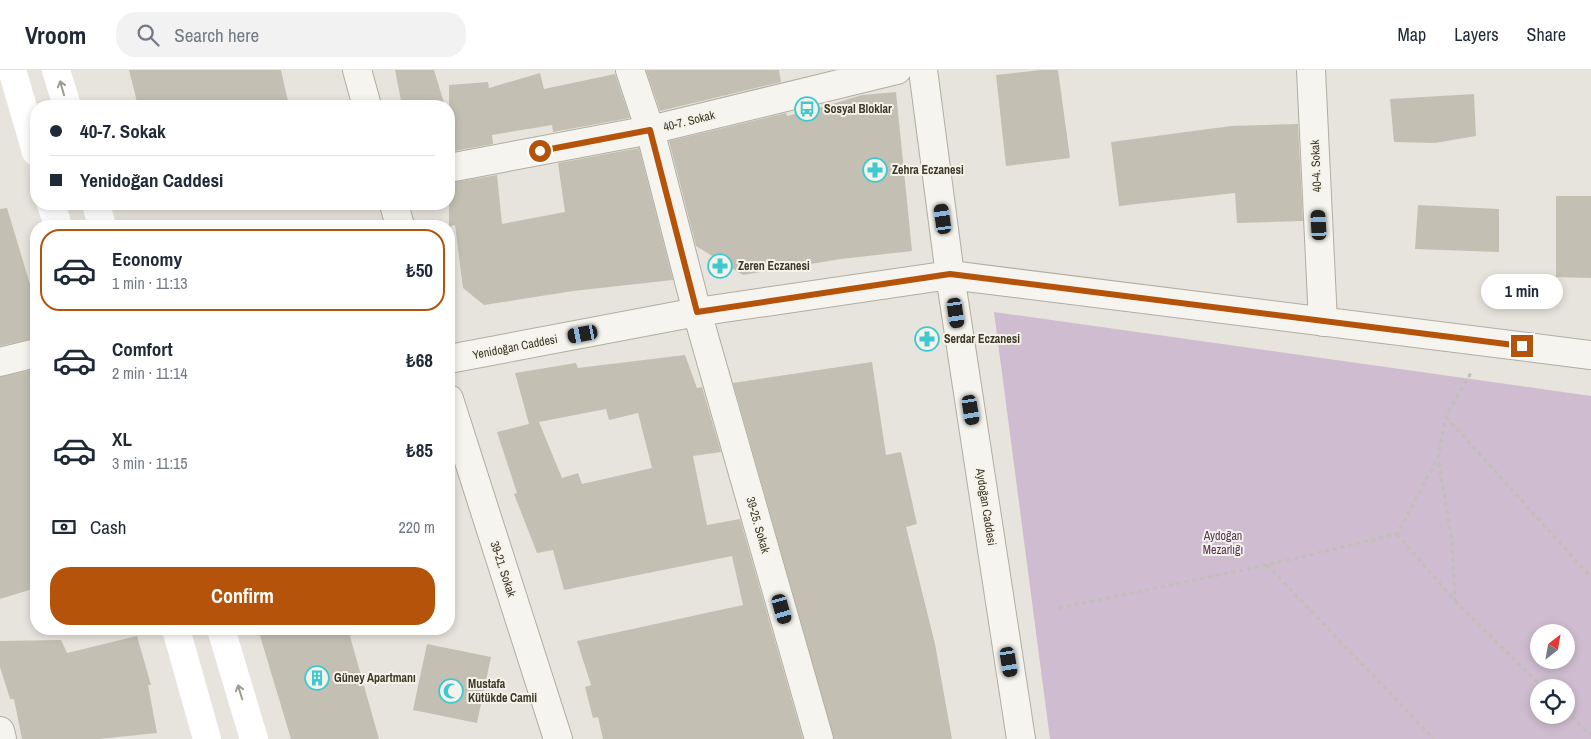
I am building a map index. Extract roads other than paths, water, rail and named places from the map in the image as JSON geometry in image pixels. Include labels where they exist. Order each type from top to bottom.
[{"type":"main road","points":[[12,70],[30,132]]},
{"type":"main road","points":[[56,70],[65,100]]},
{"type":"main road","points":[[178,635],[207,739]]},
{"type":"main road","points":[[223,635],[254,739]]},
{"type":"street","points":[[357,70],[365,100]]},
{"type":"street","name":"39-25. Sokak","points":[[630,70],[650,130],[697,312],[819,739]]},
{"type":"street","name":"40-7. Sokak","points":[[455,167],[650,130],[897,70]]},
{"type":"street","name":"Aydoğan Caddesi","points":[[923,70],[950,274],[1021,739]]},
{"type":"street","name":"40-4. Sokak","points":[[1311,70],[1323,322]]},
{"type":"street","name":"Yenidoğan Caddesi","points":[[455,358],[697,312],[950,274],[1591,355]]},
{"type":"street","points":[[0,362],[30,354]]},
{"type":"street","name":"39-21. Sokak","points":[[455,418],[558,739]]},
{"type":"street","points":[[0,731],[2,739]]},
{"type":"place","name":"Sosyal Bloklar","points":[[807,109]]},
{"type":"place","name":"Zehra Eczanesi","points":[[875,170]]},
{"type":"place","name":"Zeren Eczanesi","points":[[720,266]]},
{"type":"place","name":"Serdar Eczanesi","points":[[927,339]]},
{"type":"place","name":"Güney Apartmanı","points":[[317,678]]},
{"type":"place","name":"Mustafa Kütükde Camii","points":[[451,691]]},
{"type":"park label","name":"Aydoğan Mezarlığı","points":[[1223,543]]}]
